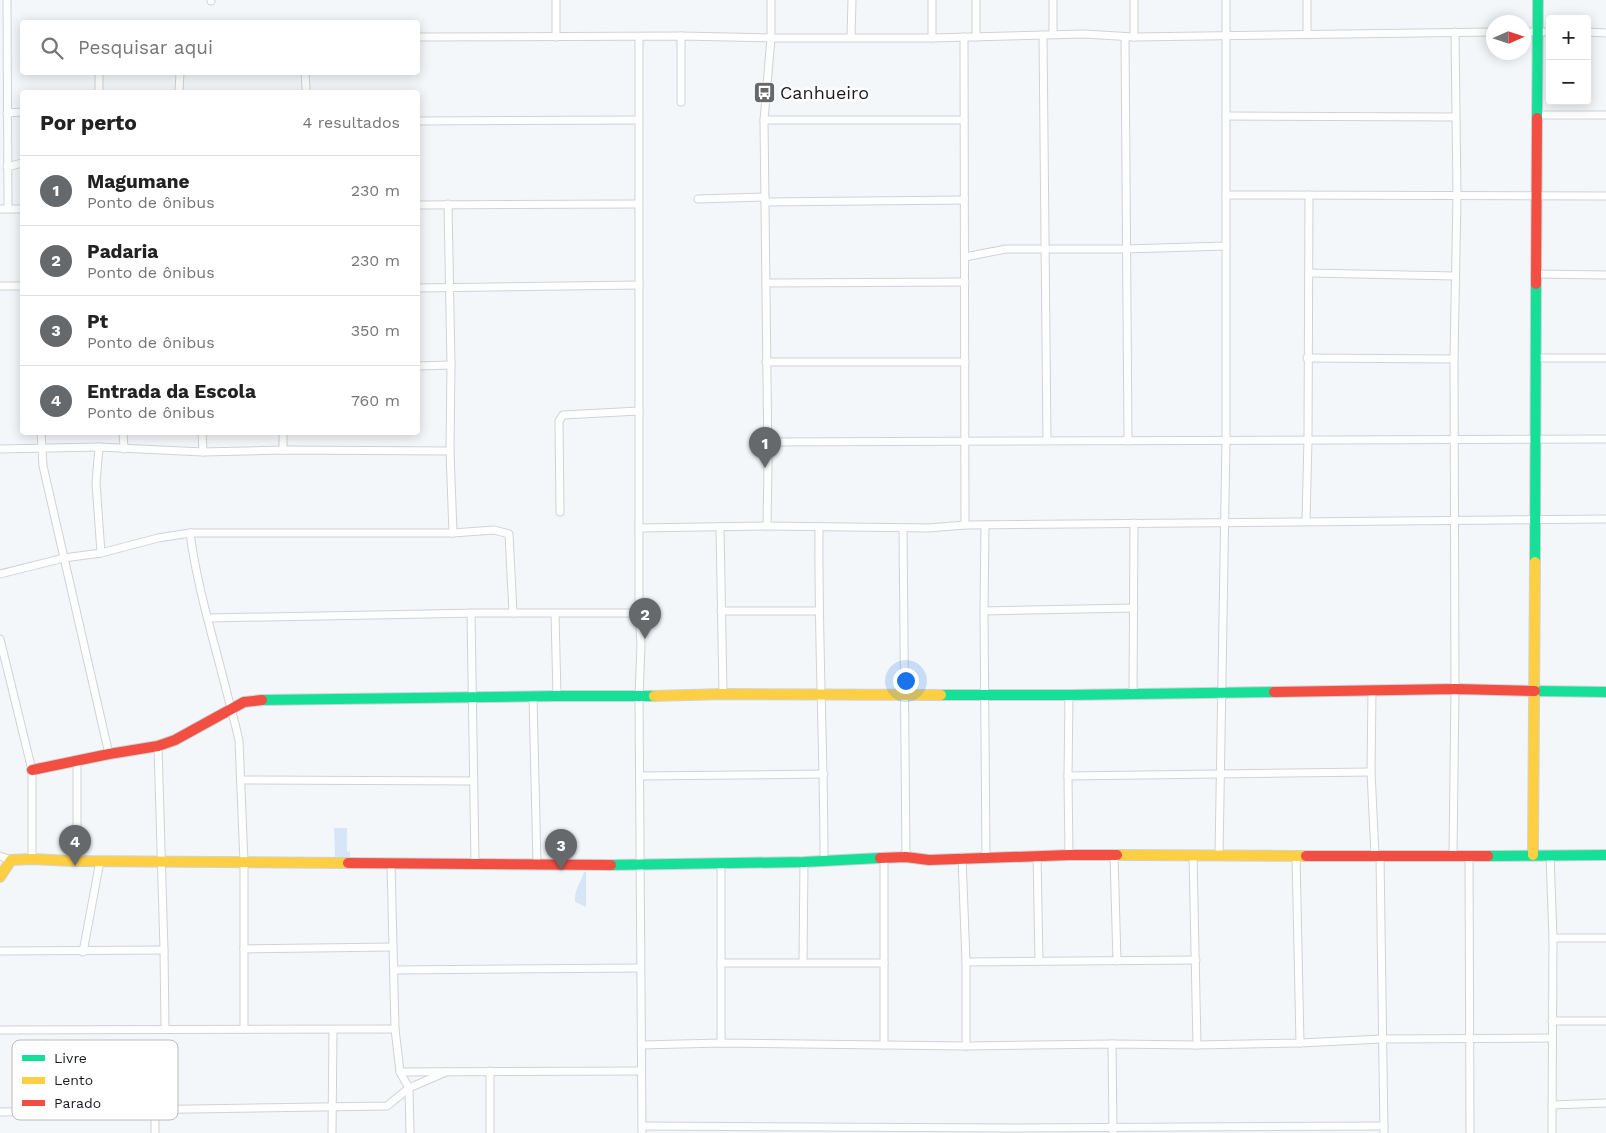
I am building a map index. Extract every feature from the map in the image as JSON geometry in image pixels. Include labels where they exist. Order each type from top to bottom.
[{"type":"street","points":[[7,0],[7,167],[4,209],[20,209]]},
{"type":"street","points":[[556,0],[556,36]]},
{"type":"street","points":[[767,526],[768,442],[764,120],[771,38],[771,0]]},
{"type":"street","points":[[851,37],[852,0]]},
{"type":"street","points":[[932,0],[932,38]]},
{"type":"street","points":[[976,0],[976,37]]},
{"type":"street","points":[[1053,0],[1053,34]]},
{"type":"street","points":[[1134,0],[1134,37]]},
{"type":"street","points":[[1219,855],[1226,441],[1226,0]]},
{"type":"street","points":[[1307,0],[1307,34]]},
{"type":"street","points":[[1533,855],[1538,0]]},
{"type":"street","points":[[1454,856],[1455,32]]},
{"type":"street","points":[[420,37],[681,36],[932,38],[1053,34],[1125,37],[1226,37],[1486,32]]},
{"type":"street","points":[[1531,32],[1546,32]]},
{"type":"street","points":[[1591,32],[1606,32]]},
{"type":"street","points":[[1043,35],[1047,440]]},
{"type":"street","points":[[681,36],[681,102]]},
{"type":"street","points":[[639,37],[638,613],[641,644],[638,697],[642,1130],[1384,1129],[1378,855],[1371,772],[1372,691]]},
{"type":"street","points":[[964,37],[966,525]]},
{"type":"street","points":[[1125,37],[1128,441]]},
{"type":"street","points":[[99,75],[99,90]]},
{"type":"street","points":[[179,90],[180,75]]},
{"type":"street","points":[[305,75],[306,88]]},
{"type":"street","points":[[6,113],[20,112]]},
{"type":"street","points":[[1536,115],[1606,115]]},
{"type":"street","points":[[1226,116],[1455,117]]},
{"type":"street","points":[[420,121],[638,120]]},
{"type":"street","points":[[764,120],[964,120]]},
{"type":"street","points":[[7,167],[20,164]]},
{"type":"street","points":[[1226,195],[1606,196]]},
{"type":"street","points":[[1306,522],[1309,196]]},
{"type":"street","points":[[698,198],[964,200]]},
{"type":"street","points":[[448,204],[448,288],[451,366],[450,451],[453,533]]},
{"type":"street","points":[[420,205],[638,204]]},
{"type":"street","points":[[964,257],[1006,249],[1126,249],[1226,246]]},
{"type":"street","points":[[1309,272],[1455,276]]},
{"type":"street","points":[[1536,274],[1606,275]]},
{"type":"street","points":[[766,283],[965,282]]},
{"type":"street","points":[[420,288],[639,285]]},
{"type":"street","points":[[0,286],[20,286]]},
{"type":"street","points":[[1307,358],[1454,359]]},
{"type":"street","points":[[1536,358],[1606,358]]},
{"type":"street","points":[[766,362],[965,362]]},
{"type":"street","points":[[420,366],[451,366]]},
{"type":"street","points":[[560,512],[559,421],[563,414],[638,411]]},
{"type":"street","points":[[41,435],[40,447],[43,466],[109,754]]},
{"type":"street","points":[[124,435],[124,449]]},
{"type":"street","points":[[202,435],[202,452]]},
{"type":"street","points":[[283,435],[283,450]]},
{"type":"street","points":[[768,442],[1606,439]]},
{"type":"street","points":[[0,449],[99,447],[202,452],[283,450],[450,451]]},
{"type":"street","points":[[99,447],[96,483],[100,553]]},
{"type":"street","points":[[639,528],[767,526],[903,528],[966,525],[1535,518],[1606,519]]},
{"type":"street","points":[[1133,694],[1134,523]]},
{"type":"street","points":[[985,525],[986,858]]},
{"type":"street","points":[[720,527],[723,694]]},
{"type":"street","points":[[819,527],[818,611],[824,774],[824,860]]},
{"type":"street","points":[[903,528],[906,857]]},
{"type":"street","points":[[0,574],[64,558],[100,553],[158,538],[190,533],[453,533],[494,530],[509,534],[513,613]]},
{"type":"street","points":[[190,533],[208,618],[239,742],[244,862],[244,1029]]},
{"type":"street","points":[[984,611],[1134,608]]},
{"type":"street","points":[[721,611],[818,611]]},
{"type":"street","points":[[208,618],[471,613],[638,613]]},
{"type":"street","points":[[471,613],[475,863]]},
{"type":"street","points":[[555,614],[557,696]]},
{"type":"street","points":[[0,639],[32,770],[32,858]]},
{"type":"street","points":[[32,770],[158,746],[184,736],[230,708],[244,702],[270,699],[638,697],[723,694],[1069,695],[1455,689],[1606,692]]},
{"type":"street","points":[[1069,695],[1068,776],[1070,854]]},
{"type":"street","points":[[533,697],[537,864]]},
{"type":"street","points":[[158,746],[165,1029]]},
{"type":"street","points":[[77,761],[77,861]]},
{"type":"street","points":[[1068,776],[1371,772]]},
{"type":"street","points":[[640,776],[824,774]]},
{"type":"street","points":[[241,780],[473,782]]},
{"type":"street","points":[[0,856],[11,860],[32,858],[100,862],[640,865],[804,862],[906,857],[929,860],[962,857],[986,858],[1070,854],[1114,856],[1606,855]]},
{"type":"street","points":[[1037,855],[1039,961]]},
{"type":"street","points":[[1296,855],[1300,1043]]},
{"type":"street","points":[[1550,855],[1553,938],[1552,1133]]},
{"type":"street","points":[[1114,856],[1117,961]]},
{"type":"street","points":[[1194,856],[1197,1045]]},
{"type":"street","points":[[1469,856],[1470,1133]]},
{"type":"street","points":[[962,857],[966,962],[966,1046]]},
{"type":"street","points":[[884,859],[884,1045]]},
{"type":"street","points":[[0,877],[11,860]]},
{"type":"street","points":[[84,952],[100,862]]},
{"type":"street","points":[[803,962],[804,862]]},
{"type":"street","points":[[391,863],[395,1029],[400,1072],[409,1088],[410,1133]]},
{"type":"street","points":[[721,863],[721,1043]]},
{"type":"street","points":[[1553,938],[1606,938]]},
{"type":"street","points":[[244,949],[393,947]]},
{"type":"street","points":[[0,952],[164,950]]},
{"type":"street","points":[[966,962],[1196,960]]},
{"type":"street","points":[[721,963],[884,963]]},
{"type":"street","points":[[394,970],[640,968]]},
{"type":"street","points":[[1552,1020],[1606,1020]]},
{"type":"street","points":[[0,1030],[395,1029]]},
{"type":"street","points":[[332,1133],[333,1030]]},
{"type":"street","points":[[641,1045],[721,1043],[966,1046],[1197,1045],[1470,1037],[1552,1038]]},
{"type":"street","points":[[1112,1044],[1114,1130]]},
{"type":"street","points":[[400,1072],[641,1070]]},
{"type":"street","points":[[490,1071],[490,1133]]},
{"type":"street","points":[[178,1110],[387,1106],[409,1088],[446,1072]]},
{"type":"street","points":[[1552,1104],[1606,1104]]},
{"type":"street","points":[[155,1120],[156,1133]]},
{"type":"shaded area","points":[[334,828],[347,828],[347,851],[350,852],[350,857],[335,857]]},
{"type":"shaded area","points":[[584,872],[586,872],[586,907],[575,902],[577,890]]},
{"type":"traffic: fast","points":[[1537,118],[1538,0]]},
{"type":"traffic: fast","points":[[1535,562],[1536,284]]},
{"type":"traffic: fast","points":[[1535,691],[1606,692]]},
{"type":"traffic: fast","points":[[941,695],[1274,692]]},
{"type":"traffic: fast","points":[[262,700],[654,696]]},
{"type":"traffic: fast","points":[[1488,856],[1606,855]]},
{"type":"traffic: fast","points":[[611,865],[804,862],[880,858]]},
{"type":"traffic: slow","points":[[1533,855],[1535,562]]},
{"type":"traffic: slow","points":[[654,696],[723,694],[941,695]]},
{"type":"traffic: slow","points":[[1117,855],[1306,856]]},
{"type":"traffic: slow","points":[[0,877],[11,860],[32,859],[348,863]]},
{"type":"traffic: jam","points":[[1536,284],[1537,118]]},
{"type":"traffic: jam","points":[[1274,692],[1455,689],[1535,691]]},
{"type":"traffic: jam","points":[[32,770],[158,746],[175,740],[244,702],[262,700]]},
{"type":"traffic: jam","points":[[880,858],[906,857],[929,860],[1117,855]]},
{"type":"traffic: jam","points":[[1306,856],[1488,856]]},
{"type":"traffic: jam","points":[[348,863],[611,865]]},
{"type":"place","name":"Canhueiro","points":[[764,93]]},
{"type":"place","name":"Magumane","points":[[765,468]]},
{"type":"place","name":"Padaria","points":[[645,639]]},
{"type":"place","name":"Entrada da Escola","points":[[75,866]]},
{"type":"place","name":"Pt","points":[[561,870]]}]
